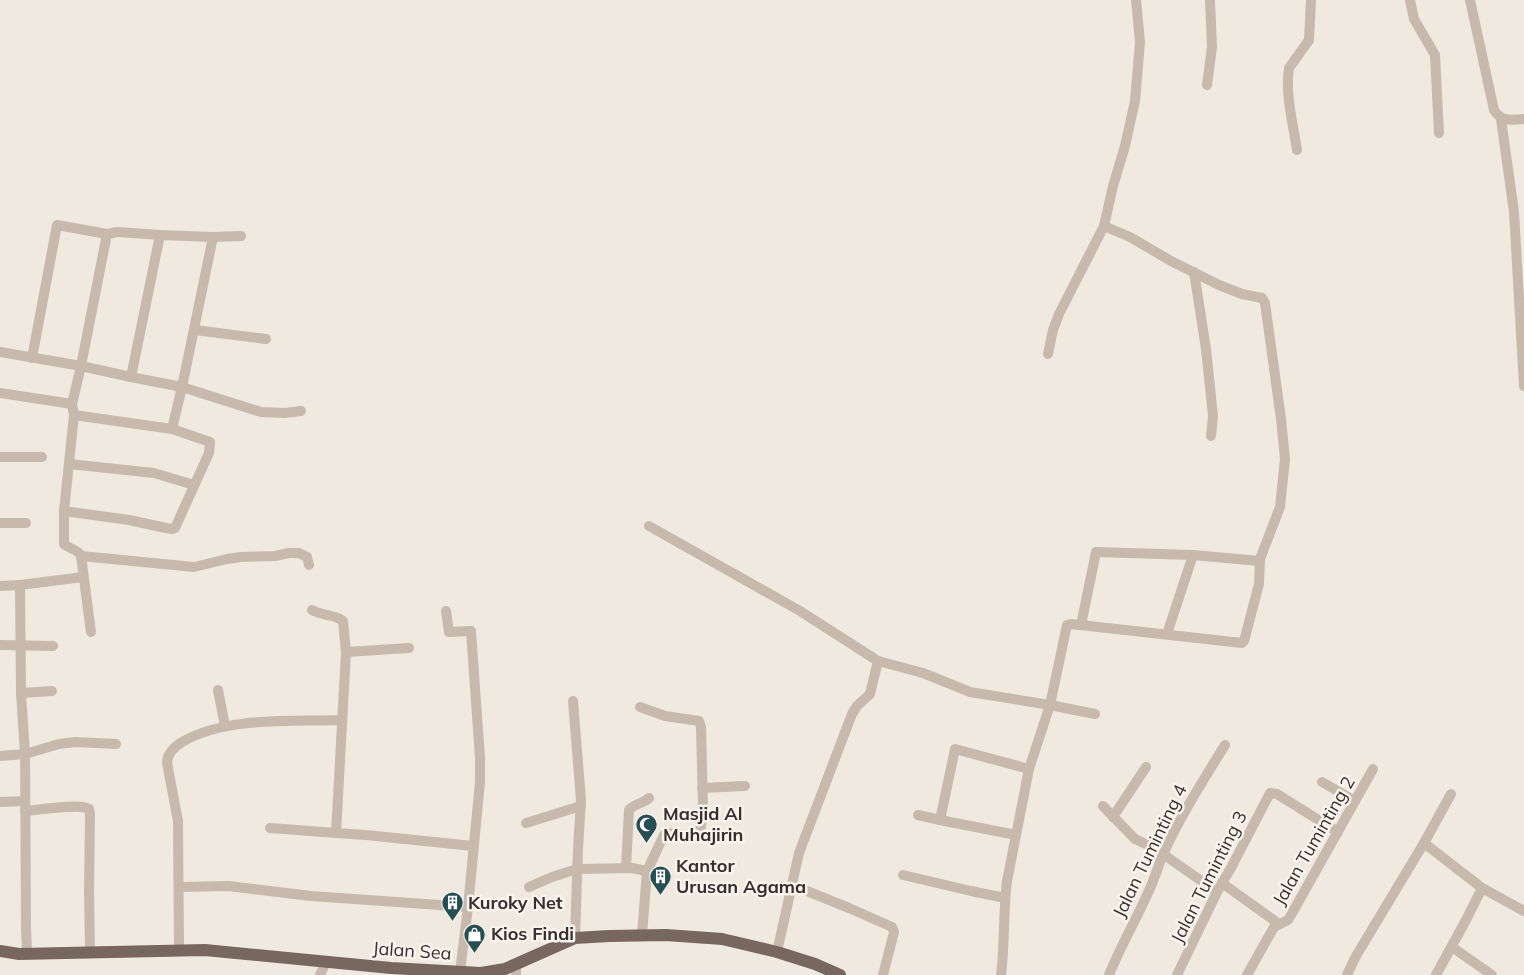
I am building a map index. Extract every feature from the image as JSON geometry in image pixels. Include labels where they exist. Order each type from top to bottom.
[{"type":"main road","name":"Jalan Sea","points":[[0,951],[27,953],[205,950],[326,962],[389,972],[443,974],[516,970],[575,938],[688,935],[722,939],[777,952],[815,964],[840,975]]},
{"type":"street","points":[[1048,354],[1053,330],[1059,314],[1104,226],[1113,186],[1126,146],[1135,101],[1140,42],[1136,0]]},
{"type":"street","points":[[1207,85],[1212,47],[1210,0]]},
{"type":"street","points":[[1296,150],[1288,88],[1288,71],[1309,42],[1311,0]]},
{"type":"street","points":[[1410,0],[1414,18],[1434,55],[1439,133]]},
{"type":"street","points":[[1470,0],[1493,104],[1497,115],[1501,119],[1514,212],[1522,313],[1524,386]]},
{"type":"street","points":[[1501,119],[1524,119]]},
{"type":"street","points":[[32,358],[57,225],[108,234],[118,232],[213,237],[241,236]]},
{"type":"street","points":[[1001,975],[1005,898],[1012,856],[1029,769],[1050,705],[1067,625],[1242,643],[1260,584],[1259,561],[1280,507],[1285,458],[1266,304],[1262,298],[1226,288],[1171,261],[1130,237],[1104,226]]},
{"type":"street","points":[[108,234],[72,404],[74,415],[64,511],[64,544],[81,556],[194,567],[228,558],[275,556],[289,553],[299,553],[307,558],[309,565]]},
{"type":"street","points":[[131,377],[160,235]]},
{"type":"street","points":[[172,429],[195,330],[213,237]]},
{"type":"street","points":[[1194,272],[1206,349],[1213,416],[1211,436]]},
{"type":"street","points":[[195,330],[266,339]]},
{"type":"street","points":[[0,352],[81,366],[182,387],[261,412],[285,413],[301,411]]},
{"type":"street","points":[[0,393],[72,404]]},
{"type":"street","points":[[64,511],[175,528],[209,453],[210,442],[172,429],[74,415]]},
{"type":"street","points":[[0,457],[42,457]]},
{"type":"street","points":[[69,464],[154,474],[194,485]]},
{"type":"street","points":[[0,523],[26,523]]},
{"type":"street","points":[[649,526],[800,611],[878,661],[923,673],[970,692],[1095,714]]},
{"type":"street","points":[[1081,625],[1096,552],[1193,555],[1259,561]]},
{"type":"street","points":[[1167,634],[1193,555]]},
{"type":"street","points":[[81,556],[91,632]]},
{"type":"street","points":[[0,586],[83,577]]},
{"type":"street","points":[[20,585],[21,693],[25,754],[27,953]]},
{"type":"street","points":[[312,610],[338,617],[343,621],[346,652],[336,833]]},
{"type":"street","points":[[446,611],[449,632],[471,631],[480,758],[480,782],[460,972]]},
{"type":"street","points":[[0,644],[53,646]]},
{"type":"street","points":[[346,652],[409,648]]},
{"type":"street","points":[[777,952],[799,853],[852,714],[857,706],[870,694],[878,661]]},
{"type":"street","points":[[218,690],[225,726]]},
{"type":"street","points":[[21,693],[52,691]]},
{"type":"street","points":[[572,701],[581,806],[575,938]]},
{"type":"street","points":[[640,707],[665,716],[698,721],[701,727],[702,788],[702,820],[700,830],[686,835],[671,833],[664,835],[648,871],[642,935]]},
{"type":"street","points":[[179,950],[178,821],[167,757],[169,752],[188,738],[225,726],[281,721],[342,720]]},
{"type":"street","points":[[0,756],[25,754],[67,743],[116,744]]},
{"type":"street","name":"Jalan Tuminting 4","points":[[1109,975],[1157,874],[1163,854],[1225,745]]},
{"type":"street","points":[[940,820],[955,749],[1029,769]]},
{"type":"street","points":[[1113,817],[1146,767]]},
{"type":"street","name":"Jalan Tuminting 2","points":[[1247,975],[1270,933],[1291,915],[1373,769]]},
{"type":"street","points":[[1322,782],[1355,801]]},
{"type":"street","points":[[702,788],[745,786]]},
{"type":"street","name":"Jalan Tuminting 3","points":[[1177,975],[1219,887],[1270,793],[1277,794],[1338,832]]},
{"type":"street","points":[[1347,975],[1356,956],[1451,794]]},
{"type":"street","points":[[626,868],[629,810],[632,806],[642,803],[649,798]]},
{"type":"street","points":[[0,802],[25,806],[85,806],[89,809],[90,951]]},
{"type":"street","points":[[526,823],[581,806]]},
{"type":"street","points":[[1103,806],[1135,839],[1153,847],[1279,924]]},
{"type":"street","points":[[918,815],[1016,835]]},
{"type":"street","points":[[270,828],[366,834],[473,846]]},
{"type":"street","points":[[1424,843],[1482,888],[1524,911]]},
{"type":"street","points":[[529,887],[577,869],[626,868],[648,871]]},
{"type":"street","points":[[903,875],[1005,898]]},
{"type":"street","points":[[179,886],[228,886],[311,896],[468,907]]},
{"type":"street","points":[[792,886],[892,927],[894,932],[883,975]]},
{"type":"street","points":[[1436,975],[1482,888]]},
{"type":"street","points":[[1452,947],[1492,975]]},
{"type":"street","points":[[320,975],[326,962]]},
{"type":"place","name":"Masjid Al Muhajirin","points":[[647,843]]},
{"type":"place","name":"Kantor Urusan Agama","points":[[660,895]]},
{"type":"place","name":"Kuroky Net","points":[[452,922]]},
{"type":"place","name":"Kios Findi","points":[[475,953]]}]
